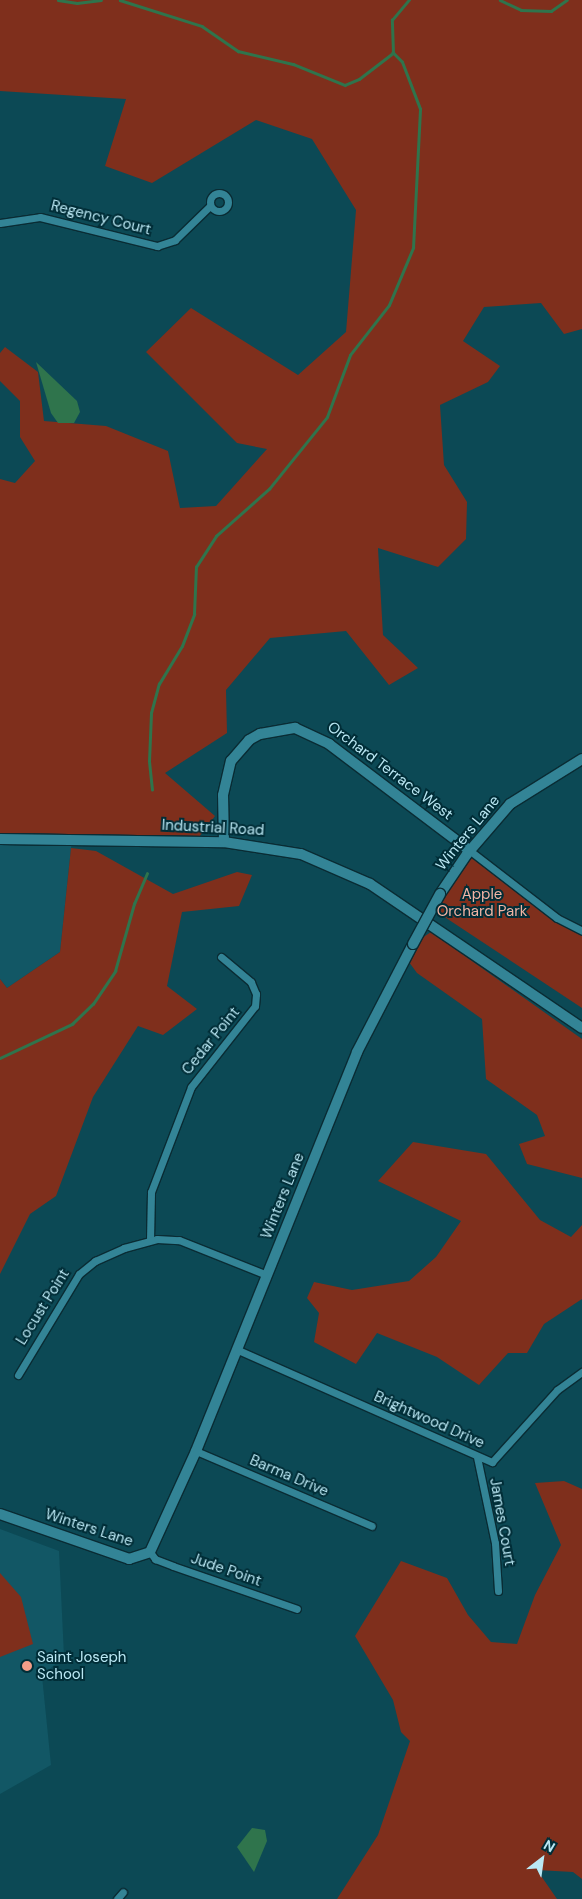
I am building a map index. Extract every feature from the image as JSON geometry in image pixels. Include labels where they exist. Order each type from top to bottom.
[{"type":"street","name":"Regency Court","points":[[0,223],[40,217],[157,246],[175,240],[210,206]]},
{"type":"street","name":"Orchard Terrace West","points":[[224,842],[223,795],[231,761],[249,740],[260,734],[295,728],[329,744],[469,850]]},
{"type":"street","name":"Winters Lane","points":[[0,1514],[129,1559],[150,1552],[196,1451],[238,1350],[357,1052],[440,894],[469,850],[520,795],[582,759]]},
{"type":"street","name":"Industrial Road","points":[[0,839],[224,842],[283,850],[344,870],[407,907],[582,1028]]},
{"type":"street","points":[[469,850],[557,918],[582,931]]},
{"type":"street","name":"Cedar Point","points":[[150,1240],[151,1192],[191,1087],[255,1006],[256,994],[251,982],[221,957]]},
{"type":"street","name":"Locust Point","points":[[18,1374],[86,1267],[150,1240],[179,1240],[267,1275]]},
{"type":"street","name":"Brightwood Drive","points":[[238,1350],[492,1462],[497,1459],[557,1390],[582,1372]]},
{"type":"street","name":"Barma Drive","points":[[196,1451],[372,1526]]},
{"type":"street","name":"James Court","points":[[477,1456],[495,1543],[498,1592]]},
{"type":"street","name":"Jude Point","points":[[150,1552],[156,1559],[173,1566],[297,1609]]},
{"type":"street","points":[[117,1899],[123,1892]]},
{"type":"shaded area","points":[[36,362],[77,401],[80,412],[74,423],[58,423],[51,413]]},
{"type":"shaded area","points":[[0,839],[72,839],[60,952],[7,988],[0,979]]},
{"type":"shaded area","name":"Saint Joseph School","points":[[0,1529],[59,1551],[64,1656],[42,1676],[51,1765],[0,1794]]},
{"type":"shaded area","points":[[252,1828],[265,1830],[267,1841],[254,1872],[237,1847]]},
{"type":"green space","points":[[0,0],[582,0],[582,329],[564,334],[541,303],[484,307],[463,341],[500,366],[488,382],[440,405],[444,465],[467,502],[466,539],[438,567],[378,548],[383,635],[418,668],[389,685],[346,631],[270,638],[226,690],[227,733],[165,773],[215,816],[196,841],[0,839],[0,479],[15,483],[35,461],[20,437],[20,401],[0,381],[0,353],[5,347],[38,372],[44,421],[106,426],[168,451],[180,508],[216,506],[267,449],[237,443],[146,352],[191,308],[298,375],[346,332],[356,210],[312,139],[256,120],[152,183],[105,166],[126,99],[0,91]]},
{"type":"green space","points":[[71,848],[96,851],[173,894],[237,872],[252,875],[239,906],[182,912],[167,986],[197,1009],[163,1035],[138,1026],[93,1097],[56,1196],[30,1214],[0,1274],[0,979],[7,988],[60,952]]},
{"type":"green space","name":"Apple Orchard Park","points":[[469,850],[557,918],[582,931],[582,1008],[434,910]]},
{"type":"green space","points":[[431,932],[582,1039],[582,1178],[527,1164],[519,1144],[545,1136],[537,1115],[486,1079],[482,1019],[417,973],[406,958],[413,944]]},
{"type":"green space","points":[[413,1142],[486,1154],[540,1220],[571,1237],[582,1225],[582,1299],[544,1324],[527,1353],[508,1353],[479,1385],[437,1357],[377,1333],[356,1364],[314,1342],[319,1313],[307,1298],[314,1282],[352,1290],[409,1281],[436,1257],[461,1221],[378,1181]]},
{"type":"green space","points":[[564,1481],[582,1489],[582,1879],[573,1872],[537,1870],[557,1899],[337,1899],[378,1835],[410,1741],[401,1732],[393,1700],[355,1636],[401,1561],[447,1578],[468,1615],[491,1642],[517,1644],[535,1595],[561,1545],[535,1483]]},
{"type":"green space","points":[[0,1573],[21,1597],[33,1644],[0,1657]]},
{"type":"waterway","points":[[58,0],[77,3],[101,0]]},
{"type":"waterway","points":[[120,0],[202,26],[238,51],[293,64],[345,85],[359,79],[393,53]]},
{"type":"waterway","points":[[152,790],[149,761],[151,713],[159,684],[182,646],[194,614],[196,567],[216,536],[269,489],[327,417],[350,355],[389,305],[413,248],[420,109],[402,62],[393,53],[392,20],[409,0]]},
{"type":"waterway","points":[[500,0],[521,10],[551,11],[567,0]]},
{"type":"waterway","points":[[0,1058],[72,1024],[93,1004],[115,971],[134,904],[147,874]]},
{"type":"place","name":"Saint Joseph School","points":[[27,1666]]}]
